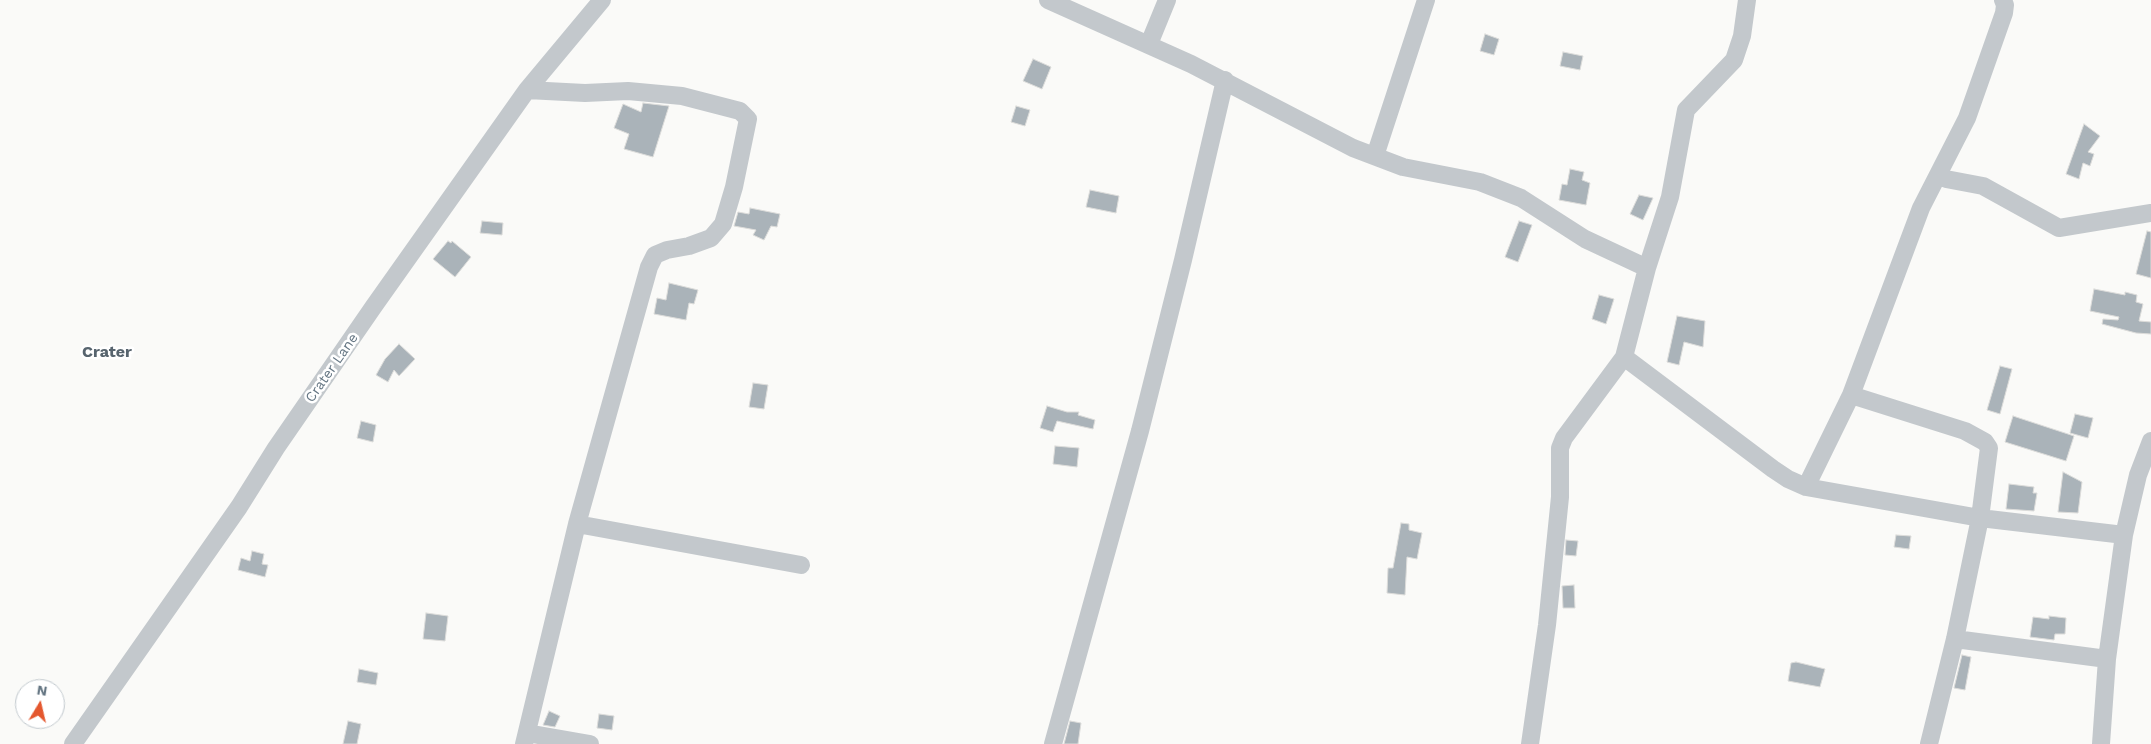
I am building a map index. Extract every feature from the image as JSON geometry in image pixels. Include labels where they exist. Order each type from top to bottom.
[{"type":"street","name":"Crater Lane","points":[[74,744],[240,507],[276,448],[363,322],[528,90],[602,0]]},
{"type":"street","points":[[1048,0],[1149,44],[1225,80],[1352,148],[1403,167],[1480,182],[1522,198],[1585,239],[1647,268]]},
{"type":"street","points":[[1149,44],[1167,0]]},
{"type":"street","points":[[1375,156],[1426,0]]},
{"type":"street","points":[[1530,744],[1547,626],[1560,497],[1560,448],[1564,438],[1624,357],[1647,268],[1670,197],[1686,110],[1734,60],[1742,36],[1747,0]]},
{"type":"street","points":[[1806,487],[1851,395],[1921,208],[1970,110],[2004,13],[2005,5],[2003,0]]},
{"type":"street","points":[[1053,744],[1142,422],[1183,260],[1225,80]]},
{"type":"street","points":[[528,90],[585,94],[628,91],[682,96],[740,111],[748,119],[734,187],[723,224],[711,238],[655,255],[649,267],[578,524],[526,738],[590,744]]},
{"type":"street","points":[[1940,173],[1946,179],[1983,186],[2059,228],[2151,213]]},
{"type":"street","points":[[1624,357],[1773,469],[1788,479],[1806,487],[1980,518],[2124,535]]},
{"type":"street","points":[[1851,395],[1965,431],[1986,442],[1989,448],[1980,518],[1955,639],[1929,744]]},
{"type":"street","points":[[2101,744],[2107,659],[2124,535],[2138,475],[2151,441]]},
{"type":"street","points":[[578,524],[801,565]]},
{"type":"street","points":[[1955,639],[2107,659]]},
{"type":"building","points":[[1485,34],[1499,39],[1494,55],[1480,51]]},
{"type":"building","points":[[1563,52],[1583,56],[1580,70],[1560,66]]},
{"type":"building","points":[[1033,59],[1051,67],[1042,89],[1023,81]]},
{"type":"building","points":[[643,103],[669,106],[653,157],[624,149],[629,134],[614,128],[623,104],[641,112]]},
{"type":"building","points":[[1016,106],[1030,110],[1025,126],[1011,122]]},
{"type":"building","points":[[2084,124],[2100,136],[2088,152],[2094,154],[2090,166],[2083,163],[2079,179],[2066,174]]},
{"type":"building","points":[[1570,169],[1584,172],[1582,180],[1590,183],[1586,205],[1559,200],[1562,184],[1567,185]]},
{"type":"building","points":[[1090,190],[1119,196],[1116,213],[1086,207]]},
{"type":"building","points":[[1639,195],[1653,198],[1643,220],[1630,214]]},
{"type":"building","points":[[750,208],[780,214],[777,227],[771,226],[764,240],[753,235],[756,230],[734,226],[738,212],[749,214]]},
{"type":"building","points":[[482,221],[503,223],[502,235],[480,233]]},
{"type":"building","points":[[1519,221],[1532,225],[1518,262],[1505,257]]},
{"type":"building","points":[[2147,231],[2151,232],[2151,278],[2136,274]]},
{"type":"building","points":[[448,241],[451,243],[452,241],[471,257],[455,277],[433,259]]},
{"type":"building","points":[[669,283],[698,290],[694,304],[689,303],[686,320],[654,314],[657,298],[666,300]]},
{"type":"building","points":[[2094,289],[2125,295],[2125,292],[2137,295],[2136,302],[2143,304],[2139,321],[2151,322],[2151,334],[2136,333],[2102,324],[2103,319],[2118,320],[2119,317],[2090,311]]},
{"type":"building","points":[[1599,295],[1614,299],[1606,324],[1592,319]]},
{"type":"building","points":[[1677,316],[1705,321],[1703,347],[1684,342],[1679,365],[1667,362]]},
{"type":"building","points":[[399,344],[415,359],[399,376],[394,370],[388,382],[376,375],[385,359]]},
{"type":"building","points":[[2000,366],[2012,369],[2000,414],[1987,410]]},
{"type":"building","points":[[753,383],[768,385],[764,409],[749,407]]},
{"type":"building","points":[[1047,406],[1067,412],[1079,412],[1078,415],[1095,420],[1093,429],[1057,421],[1053,432],[1040,428]]},
{"type":"building","points":[[2075,414],[2093,418],[2088,438],[2070,433]]},
{"type":"building","points":[[2013,416],[2074,436],[2066,461],[2005,442]]},
{"type":"building","points":[[361,421],[376,425],[373,442],[357,438]]},
{"type":"building","points":[[1055,446],[1079,448],[1077,467],[1053,464]]},
{"type":"building","points":[[2063,472],[2082,482],[2078,513],[2058,512]]},
{"type":"building","points":[[2009,484],[2034,487],[2033,493],[2037,493],[2034,511],[2006,509]]},
{"type":"building","points":[[1401,523],[1409,524],[1409,530],[1422,533],[1417,559],[1407,557],[1405,595],[1387,593],[1388,568],[1393,568]]},
{"type":"building","points":[[1896,535],[1911,536],[1909,549],[1894,547]]},
{"type":"building","points":[[1566,540],[1578,541],[1576,556],[1565,555]]},
{"type":"building","points":[[252,551],[264,554],[262,564],[268,565],[265,577],[238,570],[241,558],[250,561]]},
{"type":"building","points":[[1574,585],[1575,608],[1563,608],[1562,586]]},
{"type":"building","points":[[426,613],[448,616],[445,641],[423,639]]},
{"type":"building","points":[[2049,616],[2066,618],[2065,634],[2055,634],[2054,640],[2030,637],[2033,617],[2049,619]]},
{"type":"building","points":[[1962,655],[1971,657],[1965,690],[1954,688]]},
{"type":"building","points":[[1796,662],[1825,669],[1820,687],[1788,681],[1791,663]]},
{"type":"building","points":[[359,669],[378,673],[376,685],[357,682]]},
{"type":"building","points":[[549,711],[560,716],[555,727],[543,725]]},
{"type":"building","points":[[599,714],[614,716],[612,730],[597,728]]},
{"type":"building","points":[[348,721],[361,724],[357,744],[343,744]]},
{"type":"building","points":[[1070,721],[1081,723],[1078,744],[1064,744]]},
{"type":"district","name":"Crater","points":[[107,352]]}]
